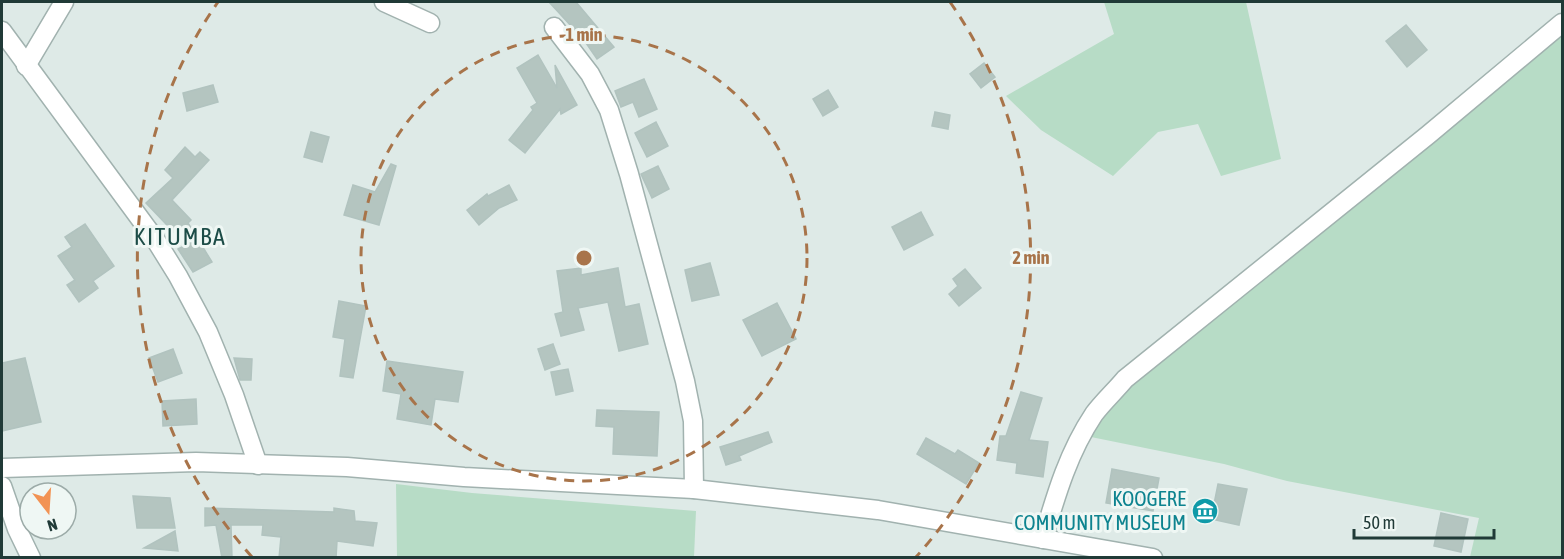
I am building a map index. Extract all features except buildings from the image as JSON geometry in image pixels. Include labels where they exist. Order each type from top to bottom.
[{"type":"street","points":[[26,66],[64,2]]},
{"type":"street","points":[[384,2],[430,23]]},
{"type":"street","points":[[1043,539],[1062,475],[1077,443],[1095,412],[1125,379],[1428,135],[1563,22]]},
{"type":"street","points":[[554,27],[590,74],[609,110],[629,174],[685,381],[693,421],[694,489]]},
{"type":"street","points":[[2,31],[155,238],[178,276],[208,332],[234,395],[258,465]]},
{"type":"street","points":[[2,468],[131,462],[347,467],[475,478],[694,489],[878,510],[1153,558]]},
{"type":"street","points":[[2,486],[17,529],[31,558]]},
{"type":"green space","points":[[1104,2],[1246,2],[1281,159],[1221,176],[1198,124],[1158,132],[1113,176],[1041,130],[1006,96],[1114,34]]},
{"type":"green space","points":[[1562,27],[1562,557],[1470,557],[1479,518],[1287,481],[1224,464],[1091,437],[1100,411]]},
{"type":"green space","points":[[396,484],[472,493],[696,511],[694,557],[397,557]]},
{"type":"place","name":"KOOGERE COMMUNITY MUSEUM","points":[[1205,511]]},
{"type":"district","name":"KITUMBA","points":[[180,237]]}]
